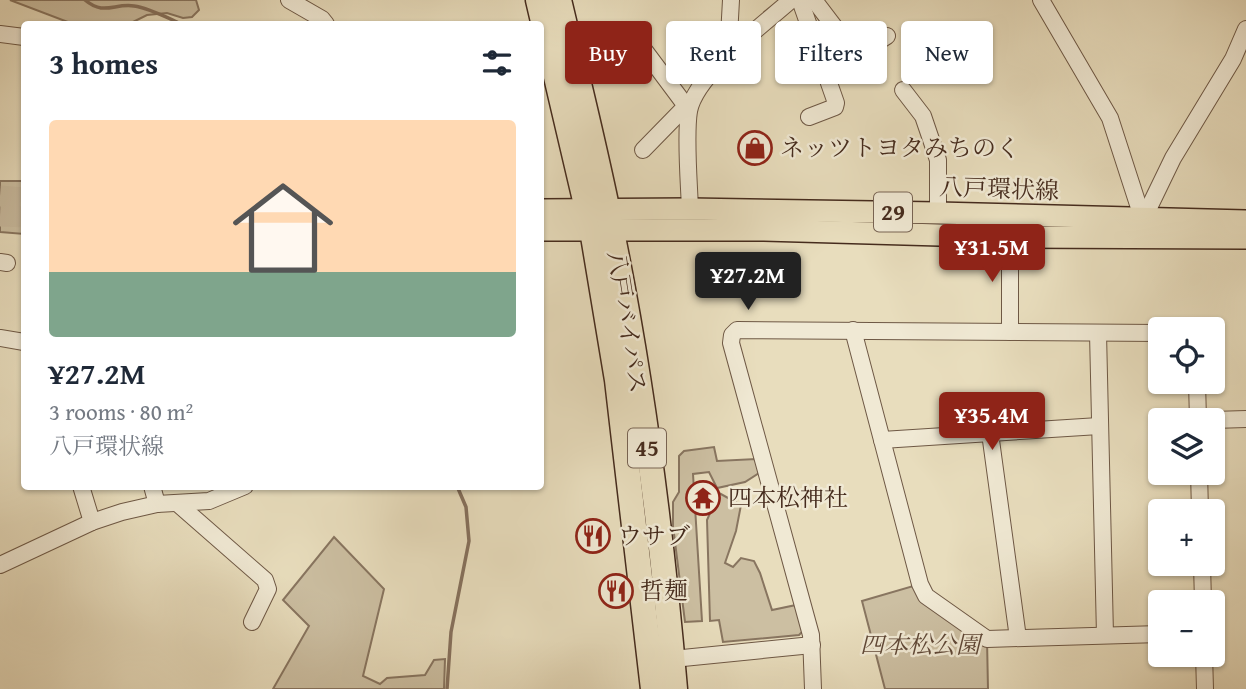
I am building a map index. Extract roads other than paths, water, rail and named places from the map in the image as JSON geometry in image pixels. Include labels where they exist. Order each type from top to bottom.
[{"type":"highway","name":"八戸バイパス","points":[[538,0],[544,21]]},
{"type":"highway","name":"八戸バイパス","points":[[559,0],[599,219],[644,430],[676,689]]},
{"type":"highway","name":"八戸バイパス","points":[[544,22],[599,219],[653,689]]},
{"type":"main road","name":"八戸環状線","points":[[544,229],[599,219],[690,209],[1246,221]]},
{"type":"main road","name":"八戸環状線","points":[[544,210],[599,219],[1010,237],[1246,238]]},
{"type":"street","points":[[289,0],[324,21]]},
{"type":"street","points":[[730,21],[731,0]]},
{"type":"street","points":[[761,26],[791,0]]},
{"type":"street","points":[[800,0],[836,103],[835,107],[809,117]]},
{"type":"street","points":[[814,0],[830,21]]},
{"type":"street","points":[[1041,0],[1110,118],[1143,220]]},
{"type":"street","points":[[1143,220],[1173,158],[1233,59],[1246,29]]},
{"type":"street","points":[[0,34],[21,40]]},
{"type":"street","points":[[652,61],[688,108],[690,209]]},
{"type":"street","points":[[643,150],[688,108],[704,84]]},
{"type":"street","points":[[903,90],[923,116],[938,160],[938,213]]},
{"type":"street","points":[[1010,237],[1010,332]]},
{"type":"street","points":[[813,689],[811,635],[731,343],[732,335],[737,330],[1148,333]]},
{"type":"street","points":[[853,330],[919,584],[926,596],[987,639],[1148,634]]},
{"type":"street","points":[[1098,333],[1105,635]]},
{"type":"street","points":[[0,338],[21,342]]},
{"type":"street","points":[[1225,420],[1246,419]]},
{"type":"street","points":[[882,440],[1099,426]]},
{"type":"street","points":[[990,433],[1018,638]]},
{"type":"street","points":[[82,490],[92,522]]},
{"type":"street","points":[[153,490],[157,504]]},
{"type":"street","points":[[0,565],[92,522],[122,512],[157,504],[209,501],[233,490]]},
{"type":"street","points":[[177,503],[265,580],[268,589],[253,622]]},
{"type":"street","points":[[673,659],[812,645]]},
{"type":"street","points":[[1204,667],[1205,689]]},
{"type":"waterway","points":[[85,0],[104,8],[139,7],[175,21]]},
{"type":"waterway","points":[[447,689],[451,632],[469,541],[466,507],[459,490]]},
{"type":"tunnel","points":[[0,196],[21,198]]},
{"type":"tunnel","points":[[0,216],[21,217]]},
{"type":"place","name":"ネッツトヨタみちのく","points":[[755,148]]},
{"type":"place","name":"四本松神社","points":[[703,498]]},
{"type":"place","name":"ウサブ","points":[[593,536]]},
{"type":"place","name":"哲麺","points":[[616,591]]},
{"type":"park label","name":"四本松公園","points":[[920,645]]}]
